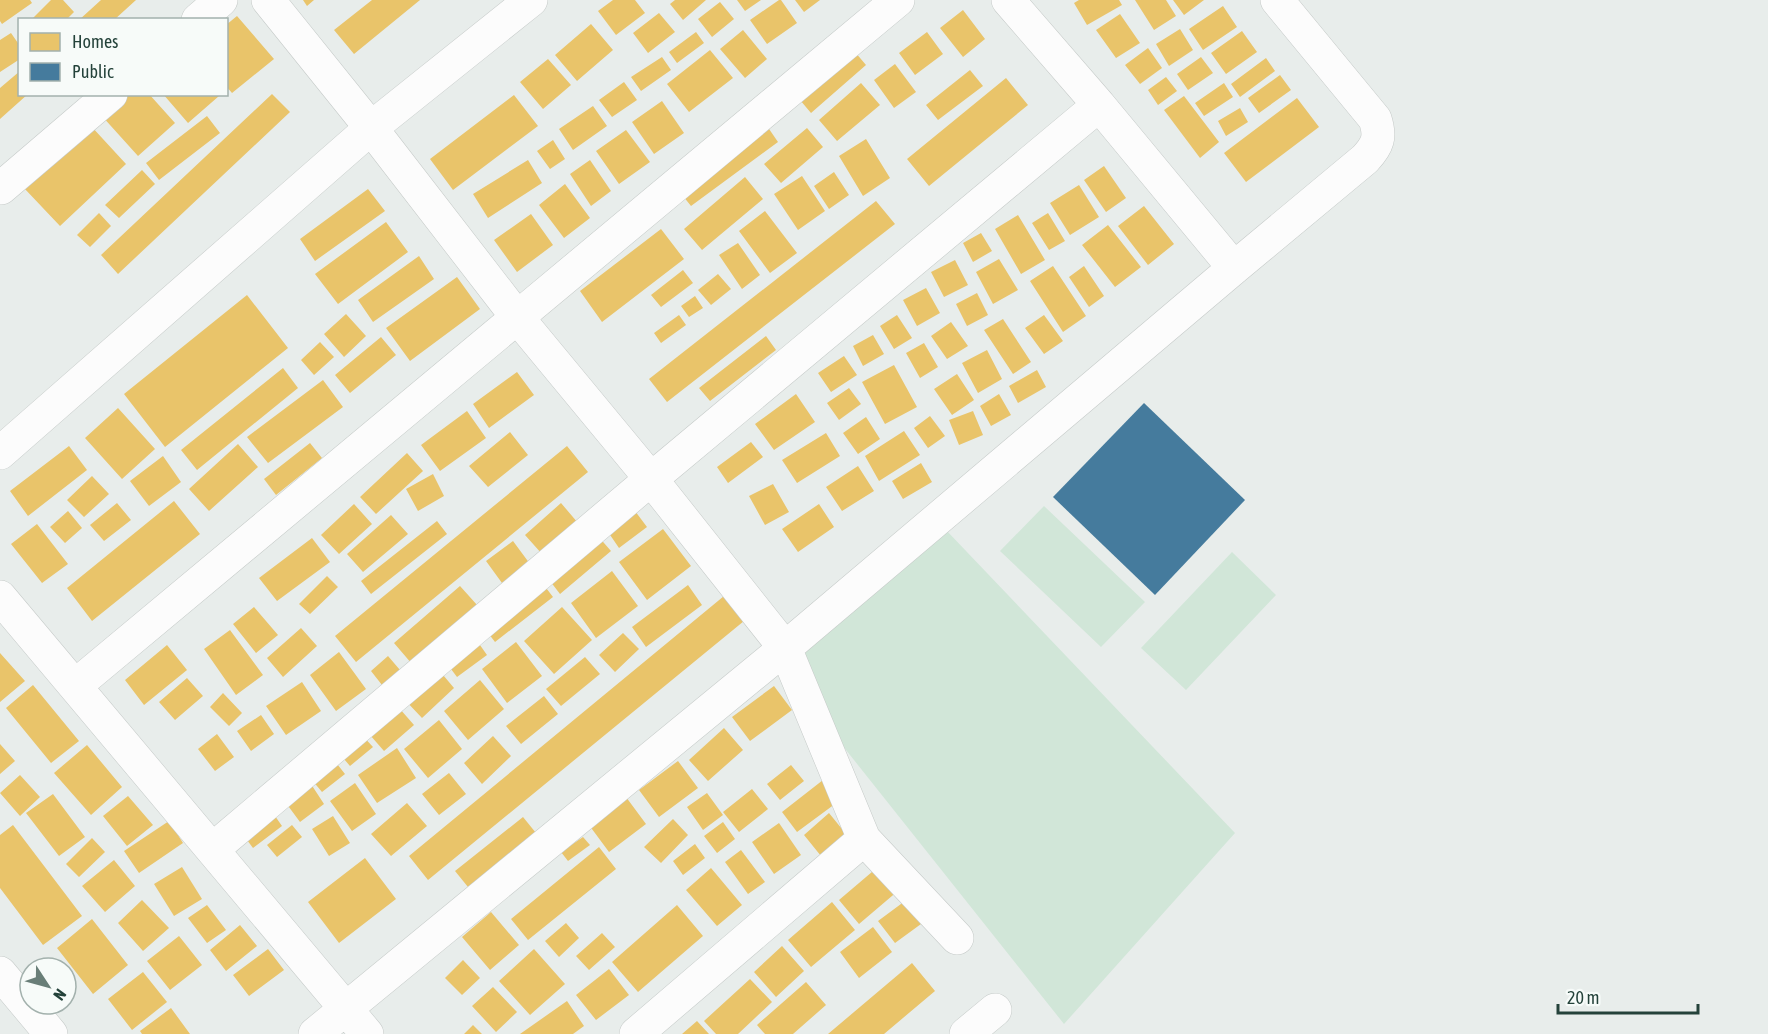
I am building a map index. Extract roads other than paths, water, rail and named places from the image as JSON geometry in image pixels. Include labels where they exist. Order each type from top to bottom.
[{"type":"street","points":[[200,18],[221,0]]},
{"type":"street","points":[[268,0],[371,128],[517,317],[651,479],[784,648],[864,839],[957,938]]},
{"type":"street","points":[[0,453],[371,128],[531,0]]},
{"type":"street","points":[[75,686],[898,0]]},
{"type":"street","points":[[1008,0],[1099,105],[1234,268]]},
{"type":"street","points":[[315,1034],[784,648],[1374,150],[1378,140],[1378,129],[1374,119],[1277,0]]},
{"type":"street","points":[[0,188],[109,96]]},
{"type":"street","points":[[213,849],[1099,105]]},
{"type":"street","points":[[0,597],[367,1034]]},
{"type":"street","points":[[636,1034],[864,839]]},
{"type":"street","points":[[0,973],[51,1034]]},
{"type":"street","points":[[966,1034],[995,1010]]}]
